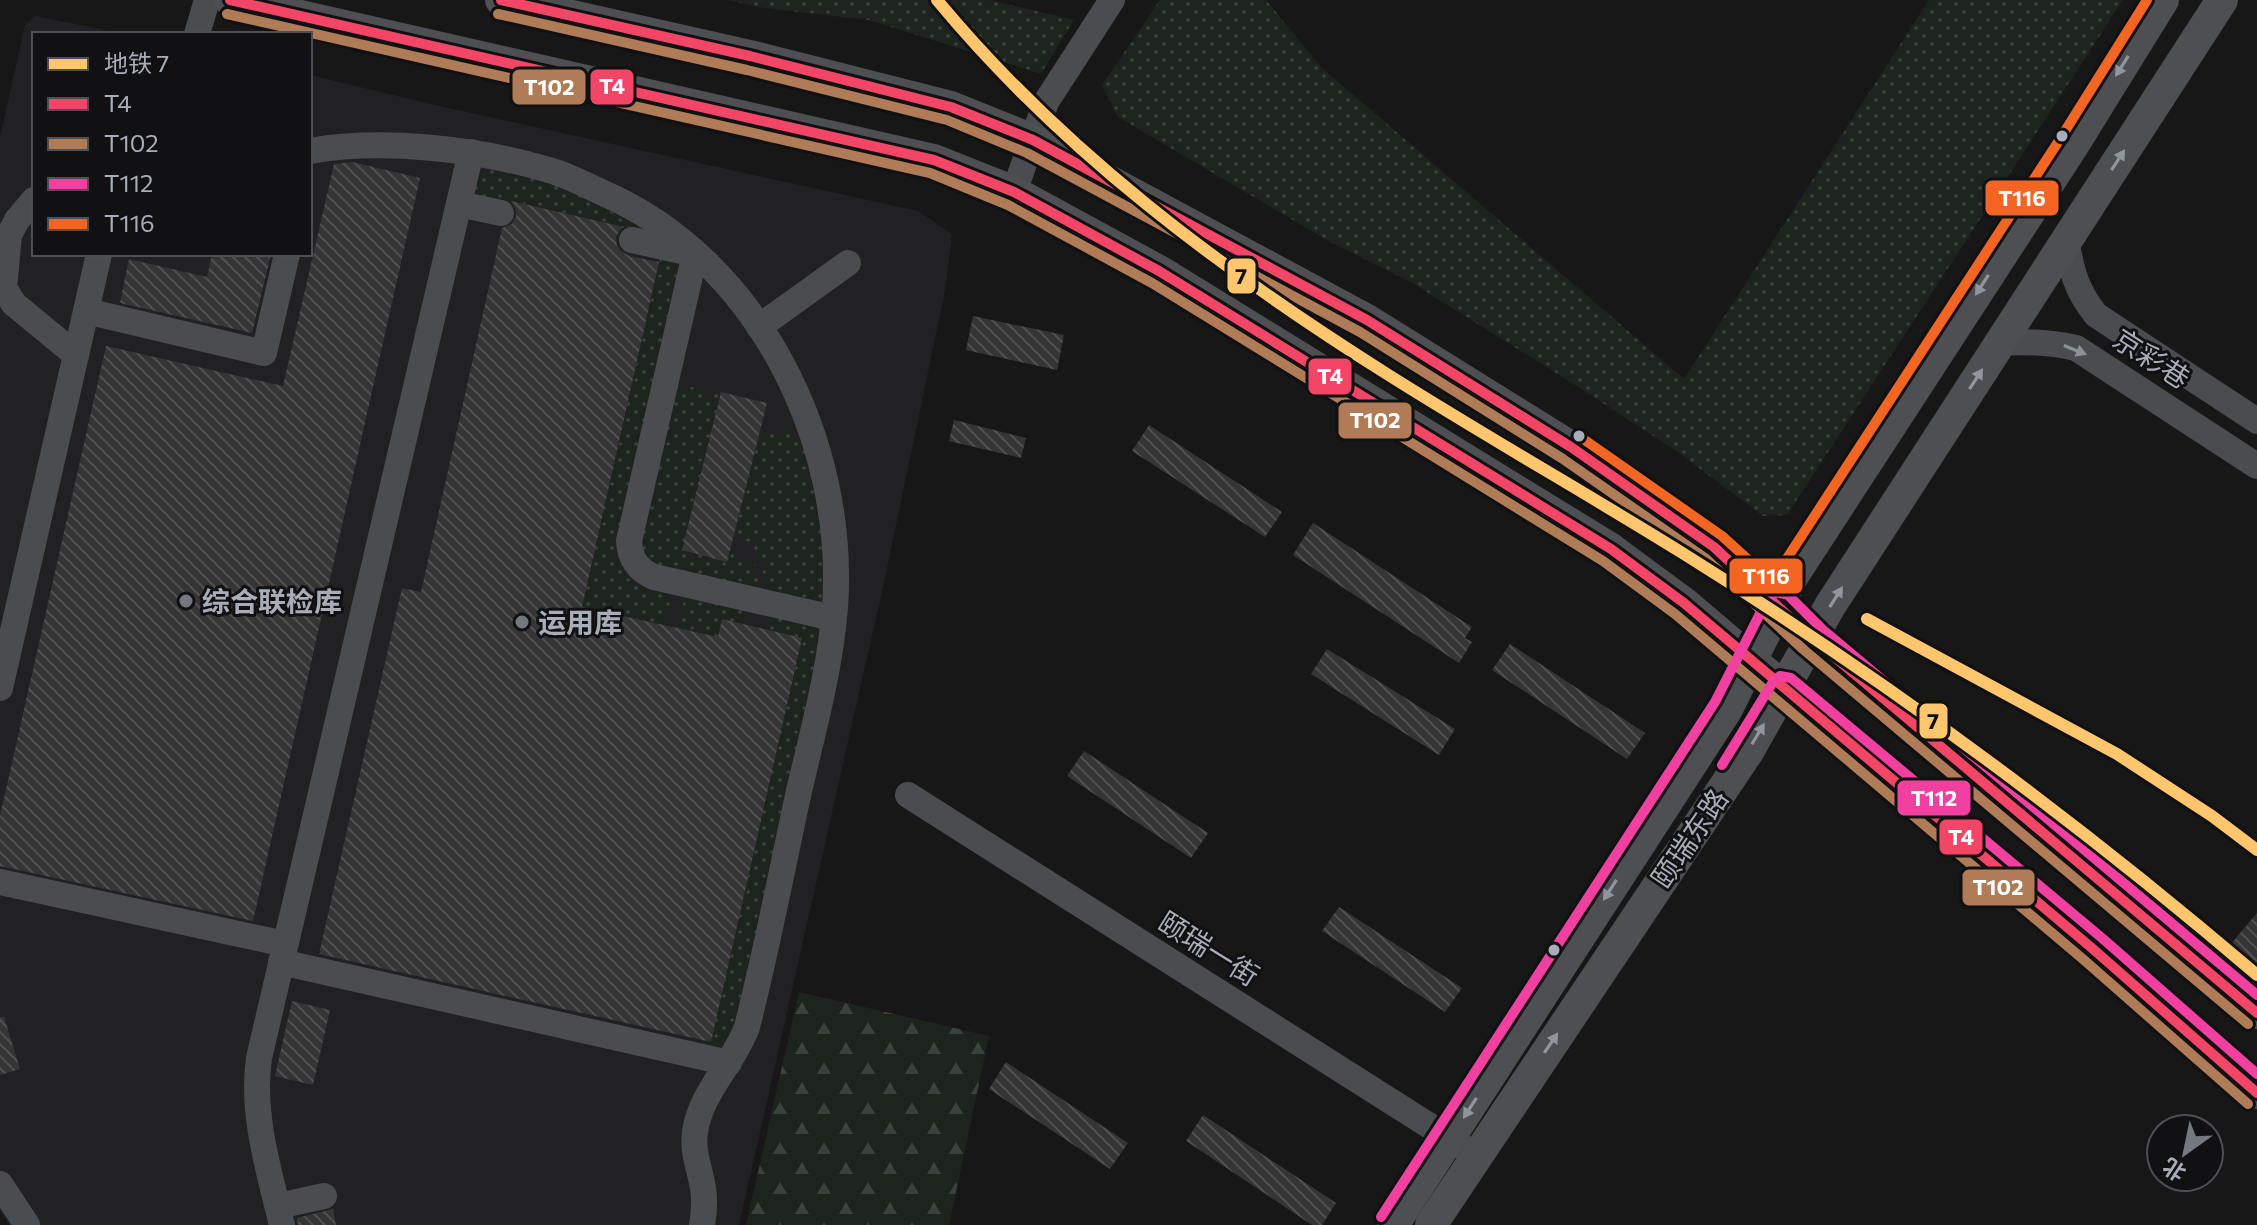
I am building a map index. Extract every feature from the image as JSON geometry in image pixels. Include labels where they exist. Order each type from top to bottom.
[{"type":"main road","points":[[230,0],[934,160],[1014,192],[1159,271],[1611,549],[1684,603],[2093,949],[2257,1093]]},
{"type":"main road","name":"颐瑞东路","points":[[1431,1225],[1463,1147],[1727,709],[1794,574],[2072,147],[2163,0]]},
{"type":"main road","name":"颐瑞东路","points":[[1393,1225],[1463,1147],[1749,750],[1830,606],[2222,0]]},
{"type":"main road","points":[[521,2],[951,107],[1033,140],[1380,328],[1571,447],[1714,547],[1813,639],[2257,1013]]},
{"type":"street","points":[[198,32],[207,0]]},
{"type":"street","points":[[1014,192],[1046,102],[1112,0]]},
{"type":"street","points":[[312,152],[391,146],[471,152],[551,171],[622,201],[682,241],[733,290],[773,347],[804,408],[824,473],[834,540],[833,618],[825,675],[749,1022],[700,1113],[695,1134],[695,1153],[704,1197],[702,1225]]},
{"type":"street","points":[[324,1196],[280,1216],[262,1137],[257,1086],[259,1058],[471,152]]},
{"type":"street","points":[[32,202],[9,235],[4,288],[14,304],[76,355]]},
{"type":"street","points":[[459,204],[501,213]]},
{"type":"street","points":[[632,240],[695,254]]},
{"type":"street","name":"京彩巷","points":[[2066,240],[2072,275],[2081,297],[2096,315],[2257,421]]},
{"type":"street","points":[[695,254],[629,541],[631,555],[637,565],[654,577],[833,618]]},
{"type":"street","points":[[0,688],[99,256]]},
{"type":"street","points":[[86,311],[264,353],[287,256]]},
{"type":"street","points":[[759,327],[848,263]]},
{"type":"street","name":"京彩巷","points":[[1999,343],[2050,342],[2076,348],[2257,466]]},
{"type":"street","name":"颐瑞一街","points":[[908,795],[1463,1147]]},
{"type":"street","points":[[0,882],[729,1063]]},
{"type":"street","points":[[0,1184],[27,1225]]},
{"type":"shaded area","points":[[35,16],[113,32],[32,32],[32,256],[312,256],[312,75],[918,211],[952,234],[945,291],[885,578],[739,1225],[9,1225],[0,1211],[0,137],[25,25]]},
{"type":"green space","points":[[727,0],[989,0],[1074,20],[1041,74],[869,20],[764,8]]},
{"type":"green space","points":[[1160,0],[1266,0],[1322,68],[1684,379],[1929,0],[2123,0],[1787,515],[1763,516],[1679,453],[1411,282],[1327,240],[1118,117],[1102,85]]},
{"type":"green space","points":[[492,169],[557,184],[634,223],[637,232],[632,228],[509,200],[507,209],[474,195],[477,176]]},
{"type":"green space","points":[[661,255],[681,265],[622,541],[668,596],[670,602],[665,625],[582,607]]},
{"type":"green space","points":[[671,382],[721,394],[682,550],[727,562],[729,552],[749,560],[760,573],[755,587],[658,571],[635,546]]},
{"type":"green space","points":[[785,426],[814,457],[826,591],[814,604],[769,592],[756,551],[734,534],[760,431],[781,436]]},
{"type":"green space","points":[[685,595],[748,608],[744,625],[722,620],[718,637],[677,628]]},
{"type":"green space","points":[[772,616],[818,626],[821,648],[736,1019],[725,1042],[710,1045],[802,638],[767,630]]},
{"type":"green space","points":[[799,992],[989,1036],[949,1225],[746,1225]]},
{"type":"building","name":"综合联检库","points":[[352,162],[420,178],[253,921],[0,866],[0,816],[106,346],[283,386],[334,164]]},
{"type":"building","name":"运用库","points":[[511,201],[624,227],[616,237],[621,251],[629,256],[659,262],[582,607],[718,637],[722,619],[802,638],[711,1042],[319,954],[402,588],[421,592],[502,228],[512,224],[516,217]]},
{"type":"building","points":[[212,256],[271,256],[252,333],[120,303],[129,259],[207,277]]},
{"type":"building","points":[[973,316],[1064,335],[1057,370],[966,350]]},
{"type":"building","points":[[721,392],[767,403],[727,562],[682,550]]},
{"type":"building","points":[[954,420],[1026,438],[1021,458],[949,441]]},
{"type":"building","points":[[1149,425],[1282,512],[1265,537],[1132,451]]},
{"type":"building","points":[[1313,523],[1472,627],[1465,638],[1472,642],[1459,663],[1293,555]]},
{"type":"building","points":[[1510,644],[1645,733],[1627,759],[1492,670]]},
{"type":"building","points":[[1327,649],[1455,729],[1439,755],[1311,674]]},
{"type":"building","points":[[1084,751],[1208,833],[1191,858],[1067,776]]},
{"type":"building","points":[[1339,907],[1462,988],[1445,1012],[1322,931]]},
{"type":"building","points":[[2257,913],[2257,988],[2220,957]]},
{"type":"building","points":[[292,1001],[330,1010],[313,1085],[275,1076]]},
{"type":"building","points":[[0,1017],[4,1017],[20,1069],[0,1075]]},
{"type":"building","points":[[1006,1062],[1128,1143],[1110,1169],[989,1089]]},
{"type":"building","points":[[1203,1115],[1336,1203],[1322,1225],[1312,1225],[1186,1141]]},
{"type":"building","points":[[333,1209],[336,1225],[298,1225],[297,1218]]},
{"type":"metro line","name":"7","points":[[937,0],[1037,108],[1147,205],[1205,250],[1387,374],[1684,554],[1833,651],[2049,807],[2257,975]]},
{"type":"metro line","name":"7","points":[[1867,619],[2117,754],[2212,816],[2257,850]]},
{"type":"transit line","name":"T4","points":[[230,0],[934,160],[1014,192],[1159,271],[1611,549],[1684,603],[2093,949],[2257,1093]]},
{"type":"transit line","name":"T4","points":[[501,0],[750,56],[951,107],[1033,140],[1367,320],[1571,447],[1714,547],[1813,639],[2257,1013]]},
{"type":"transit line","name":"T116","points":[[1579,436],[1722,536],[1774,583],[1782,566],[2147,0]]},
{"type":"transit line","name":"T102","points":[[227,14],[307,32]]},
{"type":"transit line","name":"T102","points":[[498,14],[747,70],[947,120],[1027,153],[1360,332],[1563,459],[1705,558],[1804,650],[2248,1024]]},
{"type":"transit line","name":"T102","points":[[312,33],[930,173],[1008,205],[1152,283],[1603,561],[1675,614],[2084,960],[2248,1104]]},
{"type":"transit line","name":"T112","points":[[1381,1217],[1715,702],[1767,600],[1776,592],[1788,595],[1822,629],[2257,995]]},
{"type":"transit line","name":"T112","points":[[1722,765],[1773,682],[1780,676],[1791,678],[2102,938],[2257,1074]]},
{"type":"place","name":"综合联检库","points":[[186,601]]},
{"type":"place","name":"运用库","points":[[522,622]]}]
